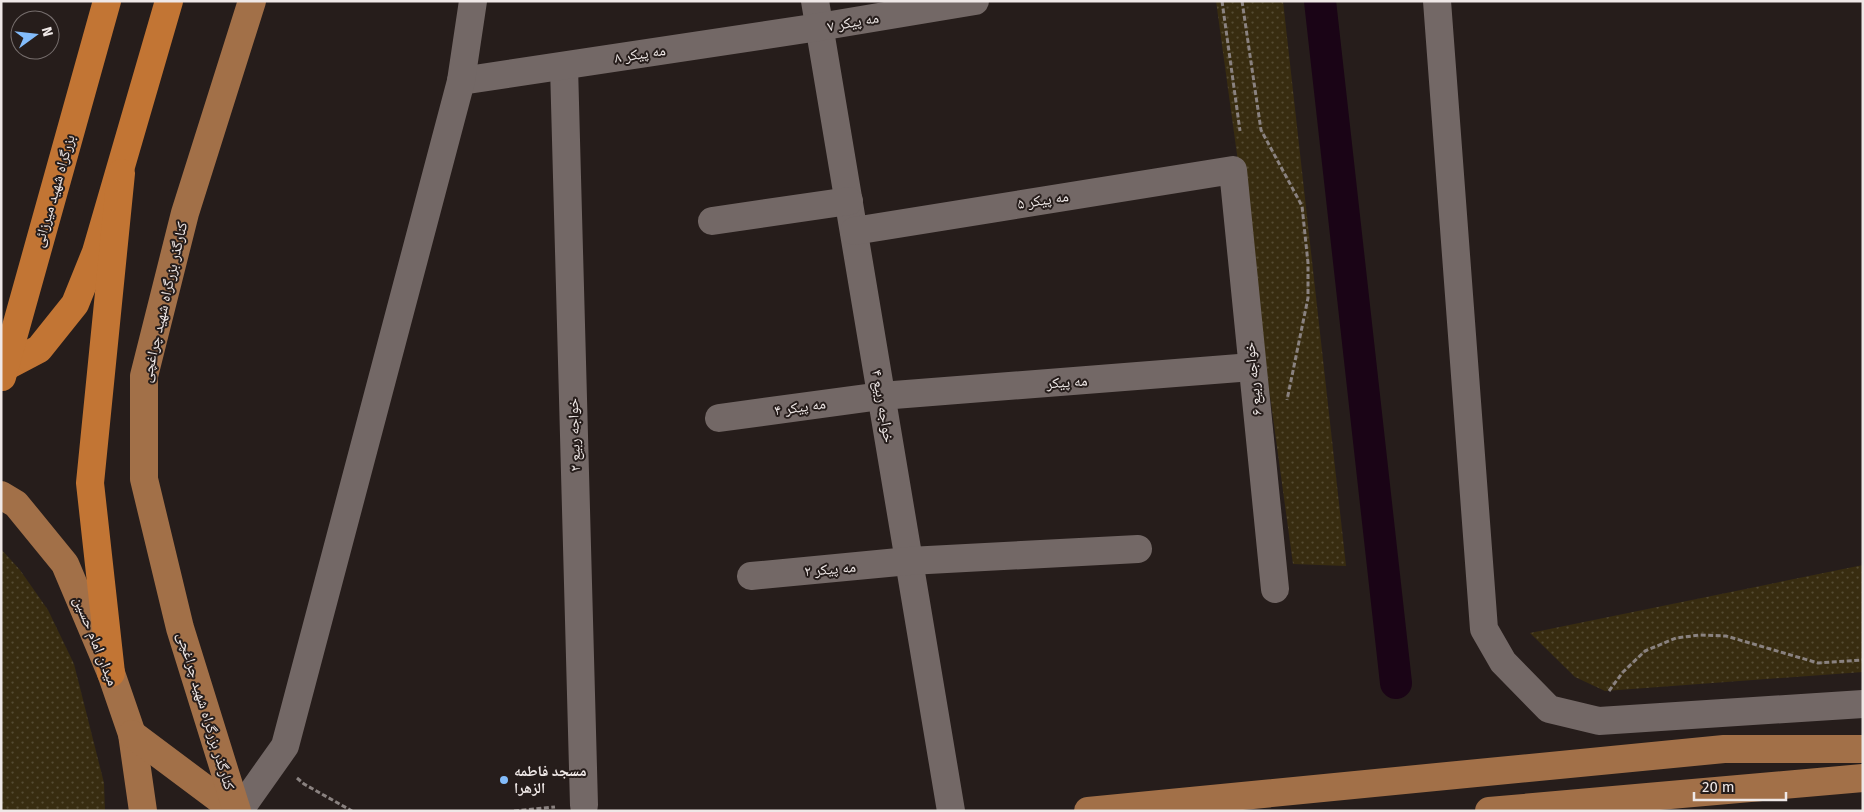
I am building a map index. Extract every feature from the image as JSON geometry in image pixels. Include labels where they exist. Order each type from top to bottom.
[{"type":"highway","name":"بزرگراه شهید میرزائی","points":[[1,380],[107,1]]},
{"type":"highway","points":[[1,369],[39,349],[75,304],[96,252],[121,173],[140,100],[170,1]]},
{"type":"highway","points":[[140,100],[186,1]]},
{"type":"highway","points":[[111,673],[90,483],[121,173]]},
{"type":"main road","name":"کنارگذر بزرگراه شهید چراغچی","points":[[237,811],[180,628],[144,479],[144,376],[184,213],[252,1]]},
{"type":"main road","name":"میدان امام حسین","points":[[1,495],[16,504],[64,564],[111,673],[132,734],[144,811]]},
{"type":"main road","points":[[132,734],[237,811]]},
{"type":"main road","points":[[1088,811],[1724,748],[1863,749]]},
{"type":"main road","points":[[1489,811],[1863,778]]},
{"type":"street","points":[[237,811],[285,746],[461,81],[473,1]]},
{"type":"street","name":"مه پیکر ۷","points":[[817,14],[975,1]]},
{"type":"street","points":[[1438,1],[1439,42],[1484,629],[1503,662],[1549,709],[1600,720],[1863,704]]},
{"type":"street","name":"مه پیکر ۸","points":[[461,81],[564,66],[817,14]]},
{"type":"street","name":"خواجه ربیع ۴","points":[[817,14],[952,811]]},
{"type":"street","name":"خواجه ربیع ۲","points":[[564,66],[584,805]]},
{"type":"street","name":"مه پیکر ۵","points":[[854,231],[1233,170]]},
{"type":"street","name":"خواجه ربیع ۶","points":[[1233,170],[1275,589]]},
{"type":"street","points":[[712,221],[849,200]]},
{"type":"street","name":"مه پیکر","points":[[882,396],[1252,367]]},
{"type":"street","name":"مه پیکر ۴","points":[[718,418],[882,396]]},
{"type":"street","name":"مه پیکر ۲","points":[[751,576],[909,561],[1138,549]]},
{"type":"path","points":[[1222,1],[1240,132]]},
{"type":"path","points":[[1242,1],[1261,130],[1302,206],[1308,263],[1308,298],[1286,406]]},
{"type":"path","points":[[1600,720],[1610,687],[1644,651],[1676,638],[1700,635],[1726,636],[1818,663],[1863,660]]},
{"type":"path","points":[[276,757],[304,784],[352,811]]},
{"type":"path","points":[[514,811],[584,805]]},
{"type":"shaded area","points":[[1216,1],[1283,1],[1346,566],[1293,564]]},
{"type":"shaded area","points":[[1,549],[20,570],[48,610],[74,664],[104,783],[105,811],[1,811]]},
{"type":"shaded area","points":[[1863,565],[1863,672],[1605,691],[1575,677],[1530,633]]},
{"type":"waterway","points":[[1320,1],[1396,683]]},
{"type":"place","name":"مسجد فاطمه الزهرا","points":[[504,780]]}]
